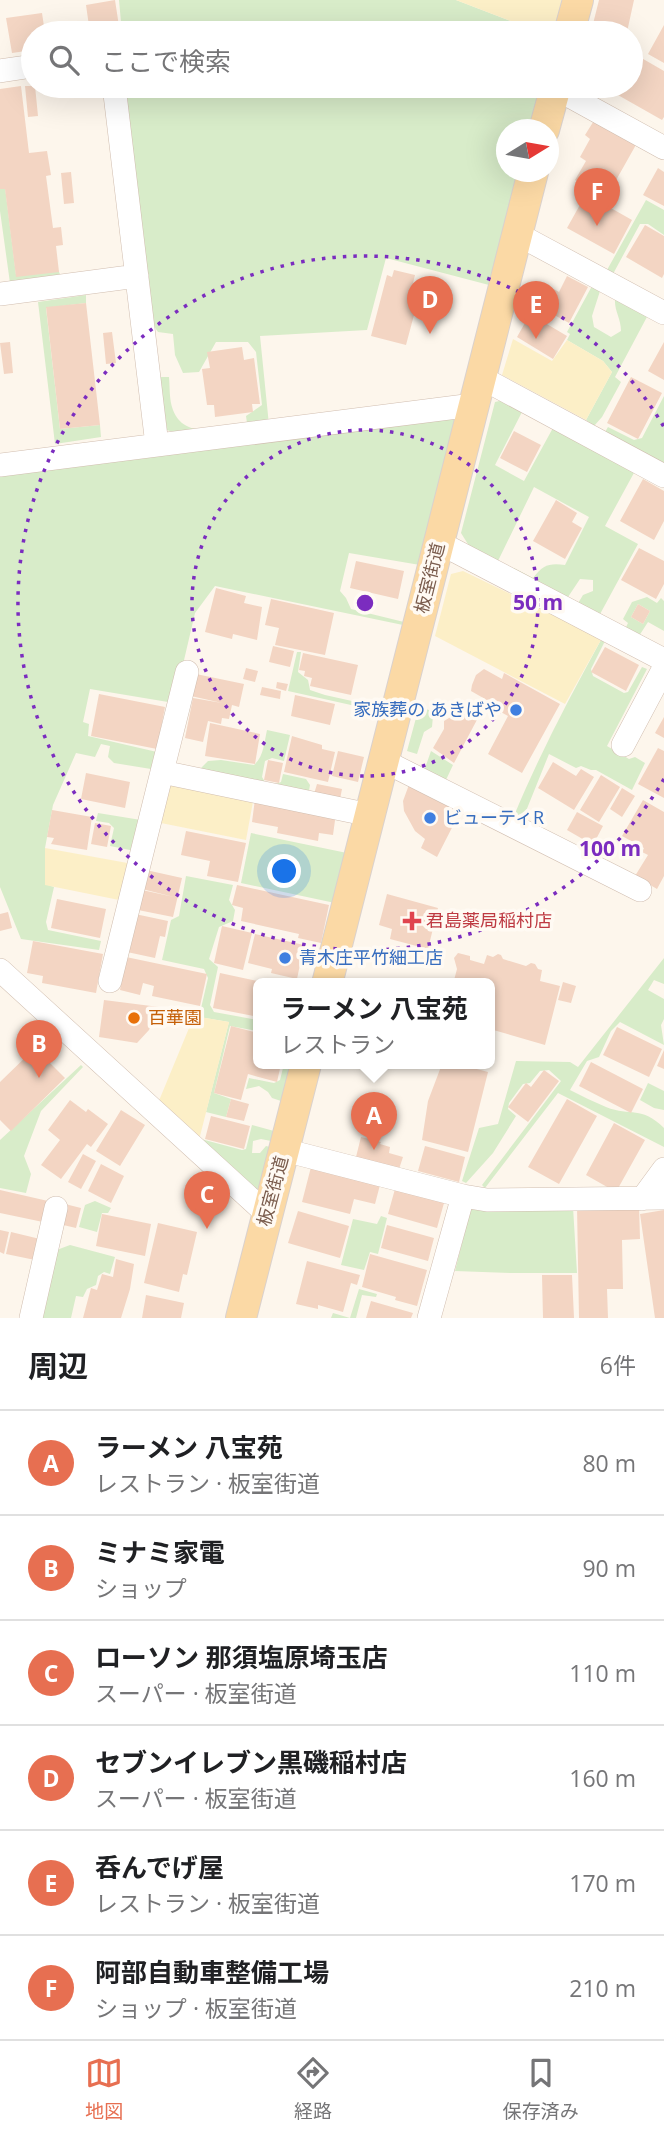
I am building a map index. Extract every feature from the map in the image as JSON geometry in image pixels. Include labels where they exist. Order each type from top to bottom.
[{"type":"main road","points":[[572,21],[578,0]]},
{"type":"main road","points":[[547,119],[552,98]]},
{"type":"main road","name":"板室街道","points":[[329,978],[530,182]]},
{"type":"main road","name":"板室街道","points":[[241,1318],[305,1069]]},
{"type":"street","points":[[0,71],[21,68]]},
{"type":"street","points":[[115,98],[158,445]]},
{"type":"street","points":[[575,98],[664,148]]},
{"type":"street","points":[[517,234],[664,313]]},
{"type":"street","points":[[0,294],[137,276]]},
{"type":"street","points":[[0,465],[158,445],[476,391],[664,476]]},
{"type":"street","points":[[438,542],[664,660]]},
{"type":"street","points":[[623,745],[664,668]]},
{"type":"street","points":[[110,981],[187,672]]},
{"type":"street","points":[[384,761],[640,890]]},
{"type":"street","points":[[162,772],[370,815]]},
{"type":"street","points":[[0,971],[267,1214]]},
{"type":"street","points":[[284,1150],[487,1200],[653,1198],[664,1169]]},
{"type":"street","points":[[429,1318],[463,1196]]},
{"type":"street","points":[[31,1318],[56,1208]]},
{"type":"green space","points":[[119,0],[456,0],[511,21],[121,21]]},
{"type":"green space","points":[[121,98],[537,98],[532,119],[496,119],[496,182],[515,182],[489,285],[386,258],[367,330],[260,336],[269,425],[184,436],[167,430],[160,377],[169,377],[170,398],[179,420],[195,429],[216,429],[247,423],[246,416],[262,405],[256,352],[248,342],[216,342],[199,372],[183,373],[175,355],[173,334],[158,332],[149,319]]},
{"type":"green space","points":[[5,187],[16,275],[58,270],[61,276],[10,283],[0,211],[0,188]]},
{"type":"green space","points":[[646,200],[664,210],[664,235],[648,224],[640,224],[613,274],[607,270]]},
{"type":"green space","points":[[592,286],[600,291],[592,316],[594,327],[611,337],[621,331],[615,298],[648,315],[615,377],[621,382],[602,417],[594,426],[586,420],[612,372],[603,361],[567,340],[570,334],[567,332]]},
{"type":"green space","points":[[86,295],[86,303],[46,308],[60,429],[100,425],[101,437],[55,444],[38,302]]},
{"type":"green space","points":[[664,396],[664,464],[605,432],[608,427],[634,440],[642,438]]},
{"type":"green space","points":[[504,400],[523,410],[495,465],[524,481],[554,426],[635,471],[605,526],[638,544],[599,616],[577,605],[583,595],[593,591],[593,580],[580,579],[566,600],[512,572],[514,568],[533,578],[547,566],[565,565],[589,517],[534,487],[497,563],[471,549],[461,533],[495,402]]},
{"type":"green space","points":[[458,417],[420,565],[349,553],[340,591],[351,609],[404,622],[403,625],[215,586],[195,613],[174,703],[90,689],[83,722],[89,724],[88,736],[157,752],[151,769],[114,763],[108,757],[110,746],[101,744],[95,757],[76,753],[53,805],[45,848],[45,884],[54,887],[46,922],[48,930],[101,941],[99,950],[21,939],[0,887],[0,472]]},
{"type":"green space","points":[[647,597],[657,603],[661,598],[664,601],[664,631],[648,622],[639,636],[625,629],[628,623],[623,619],[632,602]],"holes":[[[638,604],[650,611],[643,624],[631,617]]]},
{"type":"green space","points":[[602,638],[605,641],[591,669],[593,676],[624,693],[628,692],[642,667],[647,669],[607,746],[629,759],[635,757],[645,763],[632,790],[596,770],[581,766],[576,768],[549,754],[522,821],[514,816],[524,793],[555,726]]},
{"type":"green space","points":[[297,652],[301,652],[298,672],[308,680],[310,690],[379,707],[378,711],[288,691]]},
{"type":"green space","points":[[419,707],[429,710],[433,716],[432,727],[424,732],[417,754],[407,751]]},
{"type":"green space","points":[[267,730],[290,735],[284,761],[272,758],[265,761],[262,777],[265,782],[281,782],[283,774],[306,779],[310,785],[308,796],[200,769],[208,761],[221,760],[254,765],[262,753]]},
{"type":"green space","points":[[431,751],[453,765],[445,782],[424,771]]},
{"type":"green space","points":[[98,813],[141,820],[135,851],[110,846],[114,828],[109,823],[96,821]]},
{"type":"green space","points":[[251,833],[347,853],[335,903],[241,883]]},
{"type":"green space","points":[[186,876],[233,885],[229,900],[235,910],[233,921],[219,927],[209,959],[218,967],[210,1005],[214,1012],[253,1019],[253,1030],[230,1026],[214,1093],[231,1099],[226,1117],[206,1112],[229,1022],[199,1017],[208,978],[204,969],[162,960],[171,920],[179,916]]},
{"type":"green space","points":[[664,958],[664,984],[654,980],[648,990],[664,999],[664,1019],[661,1025],[664,1045],[620,1022],[611,1031],[599,1057],[587,1061],[570,1090],[615,1110],[649,1116],[664,1128],[664,1147],[558,1093],[485,1188],[482,1185],[561,1081],[549,1070],[540,1071],[530,1083],[523,1084],[509,1103],[508,1109],[516,1116],[493,1153],[466,1183],[462,1181],[479,1128],[498,1124],[516,1061],[570,1062],[578,1067]]},
{"type":"green space","points":[[81,1065],[83,1067],[41,1111],[24,1156],[31,1174],[26,1193],[0,1188],[0,1140]]},
{"type":"green space","points":[[283,1069],[290,1069],[281,1101],[272,1098],[259,1086],[246,1089],[249,1078],[274,1083],[280,1080]]},
{"type":"green space","points":[[648,1083],[664,1091],[664,1110],[640,1100]]},
{"type":"green space","points":[[252,1125],[274,1131],[271,1141],[253,1141],[252,1153],[260,1153],[266,1146],[270,1147],[259,1190],[256,1191],[201,1139],[246,1149]]},
{"type":"green space","points":[[95,1201],[111,1208],[108,1213],[102,1213],[97,1232],[79,1227],[85,1205]]},
{"type":"green space","points":[[471,1207],[573,1207],[577,1273],[455,1271]]},
{"type":"green space","points":[[381,1216],[387,1218],[378,1254],[370,1252],[364,1270],[341,1265],[353,1219],[377,1224]]},
{"type":"green space","points":[[70,1245],[115,1257],[110,1274],[104,1272],[98,1276],[96,1285],[87,1289],[83,1297],[76,1296],[71,1318],[38,1318],[54,1251]]},
{"type":"green space","points":[[359,1289],[377,1294],[376,1297],[362,1295],[356,1318],[350,1318]]},
{"type":"green space","points":[[333,1313],[350,1318],[331,1318]]},
{"type":"sand","points":[[456,0],[562,0],[557,21],[511,21]]},
{"type":"sand","points":[[513,339],[552,361],[567,340],[603,361],[612,372],[586,420],[502,375]]},
{"type":"sand","points":[[463,571],[602,638],[565,704],[435,636],[451,574]]},
{"type":"sand","points":[[171,784],[254,796],[246,840],[156,822],[164,791]]},
{"type":"sand","points":[[45,848],[133,864],[124,901],[45,885]]},
{"type":"sand","points":[[194,1016],[229,1022],[199,1140],[158,1103]]},
{"type":"building","points":[[115,0],[118,21],[88,21],[86,5]]},
{"type":"building","points":[[599,0],[634,0],[629,21],[594,21]]},
{"type":"building","points":[[42,13],[43,21],[21,21],[21,52],[12,53],[6,18]]},
{"type":"building","points":[[664,25],[664,63],[648,54]]},
{"type":"building","points":[[643,59],[664,71],[662,120],[623,98],[643,98]]},
{"type":"building","points":[[21,86],[29,153],[47,151],[51,175],[46,176],[53,228],[61,227],[63,245],[56,246],[59,272],[16,277],[5,189],[0,189],[0,89]]},
{"type":"building","points":[[26,98],[36,98],[38,116],[28,117]]},
{"type":"building","points":[[595,119],[637,143],[606,198],[575,180],[586,161],[580,157],[590,139],[585,135]]},
{"type":"building","points":[[658,168],[664,172],[664,206],[643,195]]},
{"type":"building","points":[[71,172],[74,203],[64,204],[61,173]]},
{"type":"building","points":[[586,194],[632,220],[614,254],[567,228]]},
{"type":"building","points":[[645,225],[664,236],[662,278],[626,257]]},
{"type":"building","points":[[394,270],[415,275],[413,283],[422,285],[406,345],[371,336],[387,275],[392,277]]},
{"type":"building","points":[[567,276],[588,287],[569,323],[534,304],[545,284],[559,292]]},
{"type":"building","points":[[86,303],[100,425],[60,429],[46,307]]},
{"type":"building","points":[[530,314],[567,336],[553,359],[517,337]]},
{"type":"building","points":[[112,332],[116,363],[106,364],[103,333]]},
{"type":"building","points":[[10,342],[13,373],[4,374],[0,343]]},
{"type":"building","points":[[664,342],[664,380],[648,371]]},
{"type":"building","points":[[242,347],[244,360],[254,358],[260,404],[252,404],[253,412],[215,417],[214,405],[207,405],[202,369],[210,368],[207,352]]},
{"type":"building","points":[[631,377],[662,393],[638,439],[607,423]]},
{"type":"building","points":[[514,431],[541,445],[527,472],[500,458]]},
{"type":"building","points":[[643,479],[664,491],[664,521],[654,540],[620,521]]},
{"type":"building","points":[[556,500],[577,513],[572,522],[582,528],[565,559],[533,541]]},
{"type":"building","points":[[639,548],[664,561],[664,584],[656,599],[621,580]]},
{"type":"building","points":[[356,561],[404,571],[398,599],[350,588]]},
{"type":"building","points":[[216,588],[246,596],[244,603],[262,607],[257,640],[233,634],[232,639],[205,632]]},
{"type":"building","points":[[271,599],[334,613],[325,655],[275,645],[279,628],[265,625]]},
{"type":"building","points":[[638,604],[650,611],[643,624],[631,617]]},
{"type":"building","points":[[273,646],[294,651],[290,667],[269,662]]},
{"type":"building","points":[[605,647],[639,665],[626,691],[591,672]]},
{"type":"building","points":[[303,653],[358,665],[351,695],[310,686],[312,678],[304,676],[305,671],[299,670]]},
{"type":"building","points":[[246,668],[258,671],[255,682],[243,679]]},
{"type":"building","points":[[484,669],[502,679],[504,673],[560,704],[522,773],[488,754],[508,716],[471,691],[476,675]]},
{"type":"building","points":[[196,674],[244,684],[239,707],[232,705],[229,719],[222,718],[221,724],[208,721],[203,742],[185,738],[193,698],[222,703],[191,696]]},
{"type":"building","points":[[277,682],[288,684],[286,691],[276,688]]},
{"type":"building","points":[[262,687],[281,691],[280,699],[260,695]]},
{"type":"building","points":[[99,694],[165,707],[157,749],[91,736]]},
{"type":"building","points":[[295,695],[335,704],[330,725],[291,716]]},
{"type":"building","points":[[457,704],[479,716],[454,763],[433,748],[444,729],[444,721],[449,718]]},
{"type":"building","points":[[664,717],[664,738],[655,733]]},
{"type":"building","points":[[210,723],[260,734],[255,764],[205,756]]},
{"type":"building","points":[[292,736],[335,752],[328,782],[284,772]]},
{"type":"building","points":[[658,748],[664,751],[664,798],[638,784]]},
{"type":"building","points":[[338,751],[364,757],[358,782],[332,776]]},
{"type":"building","points":[[268,760],[283,763],[279,783],[264,780]]},
{"type":"building","points":[[553,762],[576,776],[581,769],[594,777],[574,810],[538,788]]},
{"type":"building","points":[[86,773],[130,782],[125,808],[81,799]]},
{"type":"building","points":[[601,775],[620,787],[599,822],[580,810]]},
{"type":"building","points":[[410,782],[461,810],[437,857],[421,848],[425,839],[415,831],[404,811],[403,801]]},
{"type":"building","points":[[317,784],[342,789],[340,799],[314,794]]},
{"type":"building","points":[[622,788],[635,796],[622,817],[610,809]]},
{"type":"building","points":[[255,799],[336,813],[333,835],[319,833],[318,841],[277,833],[278,827],[252,822]]},
{"type":"building","points":[[643,800],[664,812],[664,876],[657,889],[635,876],[648,855],[642,852],[644,848],[622,836]]},
{"type":"building","points":[[52,810],[92,817],[87,850],[51,844],[54,838],[47,837]]},
{"type":"building","points":[[577,812],[603,826],[593,845],[567,830]]},
{"type":"building","points":[[95,823],[111,826],[107,847],[91,844]]},
{"type":"building","points":[[186,831],[246,843],[238,882],[207,876],[210,861],[181,855]]},
{"type":"building","points":[[146,870],[182,878],[173,917],[138,910],[142,890],[174,897],[142,889]]},
{"type":"building","points":[[237,885],[329,905],[321,943],[298,938],[299,934],[241,921],[243,908],[232,905]]},
{"type":"building","points":[[387,894],[438,908],[428,949],[390,939],[392,929],[379,925]]},
{"type":"building","points":[[57,899],[106,909],[100,938],[51,928]]},
{"type":"building","points":[[8,912],[12,928],[0,931],[0,914]]},
{"type":"building","points":[[135,914],[168,921],[165,937],[160,936],[155,958],[127,952]]},
{"type":"building","points":[[222,926],[252,933],[243,970],[214,963]]},
{"type":"building","points":[[255,934],[304,945],[297,978],[271,973],[272,969],[248,963]]},
{"type":"building","points":[[33,941],[103,954],[96,993],[42,983],[43,976],[27,973]]},
{"type":"building","points":[[458,953],[484,964],[487,955],[493,957],[498,954],[503,959],[526,966],[535,964],[542,970],[540,981],[560,986],[545,1045],[495,1030],[495,978],[455,978],[457,969],[454,958]]},
{"type":"building","points":[[126,957],[207,974],[200,1006],[152,996],[154,986],[143,983],[140,995],[120,990]]},
{"type":"building","points":[[220,973],[253,980],[253,1016],[213,1008]]},
{"type":"building","points":[[563,982],[576,986],[571,1003],[558,1000]]},
{"type":"building","points":[[104,1000],[159,1007],[158,1019],[154,1018],[149,1030],[137,1043],[99,1037]]},
{"type":"building","points":[[231,1026],[253,1032],[253,1069],[280,1069],[277,1082],[248,1074],[241,1100],[214,1093]]},
{"type":"building","points":[[617,1027],[662,1049],[649,1077],[603,1055]]},
{"type":"building","points":[[35,1048],[65,1078],[11,1131],[0,1120],[0,1082]]},
{"type":"building","points":[[664,1050],[664,1069],[657,1066]]},
{"type":"building","points":[[591,1062],[643,1089],[631,1113],[579,1086]]},
{"type":"building","points":[[440,1069],[477,1069],[488,1072],[468,1152],[422,1140],[428,1101]]},
{"type":"building","points":[[544,1070],[559,1081],[528,1122],[508,1107],[526,1083],[531,1087]]},
{"type":"building","points":[[231,1099],[249,1104],[244,1121],[226,1117]]},
{"type":"building","points":[[567,1099],[597,1116],[559,1184],[528,1167]]},
{"type":"building","points":[[70,1100],[108,1124],[91,1147],[87,1144],[61,1179],[41,1165],[60,1140],[48,1130]]},
{"type":"building","points":[[121,1110],[145,1125],[120,1166],[96,1151]]},
{"type":"building","points":[[211,1116],[250,1126],[244,1149],[205,1139]]},
{"type":"building","points":[[614,1123],[645,1140],[616,1192],[586,1175]]},
{"type":"building","points":[[361,1137],[381,1142],[380,1144],[390,1147],[389,1153],[403,1157],[399,1169],[356,1157]]},
{"type":"building","points":[[425,1146],[465,1157],[459,1182],[418,1171]]},
{"type":"building","points":[[83,1154],[96,1161],[81,1189],[68,1182]]},
{"type":"building","points":[[101,1164],[124,1176],[111,1203],[88,1191]]},
{"type":"building","points":[[311,1167],[380,1185],[375,1204],[354,1199],[350,1214],[302,1202]]},
{"type":"building","points":[[395,1189],[444,1203],[437,1228],[388,1214]]},
{"type":"building","points":[[0,1190],[48,1201],[43,1222],[0,1213]]},
{"type":"building","points":[[65,1204],[81,1208],[76,1228],[59,1224]]},
{"type":"building","points":[[639,1205],[640,1239],[622,1240],[623,1289],[607,1289],[608,1318],[579,1318],[577,1206]]},
{"type":"building","points":[[664,1210],[664,1318],[655,1318],[640,1214]]},
{"type":"building","points":[[298,1211],[349,1226],[340,1258],[288,1243]]},
{"type":"building","points":[[102,1214],[151,1224],[145,1256],[96,1246]]},
{"type":"building","points":[[158,1223],[197,1232],[187,1275],[183,1274],[179,1292],[144,1283]]},
{"type":"building","points":[[387,1225],[434,1238],[428,1261],[381,1248]]},
{"type":"building","points":[[0,1230],[9,1232],[4,1254],[0,1252]]},
{"type":"building","points":[[11,1232],[40,1239],[35,1260],[6,1254]]},
{"type":"building","points":[[370,1254],[427,1270],[417,1306],[362,1287]]},
{"type":"building","points":[[116,1259],[134,1264],[121,1318],[83,1318],[91,1288],[97,1290],[102,1274],[113,1277]]},
{"type":"building","points":[[307,1261],[360,1275],[357,1285],[351,1283],[343,1312],[318,1305],[318,1309],[296,1304]]},
{"type":"building","points":[[542,1275],[572,1275],[574,1318],[543,1318]]},
{"type":"building","points":[[146,1295],[184,1303],[181,1318],[142,1318]]},
{"type":"building","points":[[371,1301],[413,1313],[411,1318],[366,1318]]},
{"type":"place","name":"阿部自動車整備工場","points":[[597,226]]},
{"type":"place","name":"セブンイレブン黒磯稲村店","points":[[430,334]]},
{"type":"place","name":"呑んでげ屋","points":[[536,339]]},
{"type":"place","name":"家族葬の あきばや","points":[[516,710]]},
{"type":"place","name":"ビューティR","points":[[430,818]]},
{"type":"place","name":"君島薬局稲村店","points":[[412,921]]},
{"type":"place","name":"青木庄平竹細工店","points":[[285,958]]},
{"type":"place","name":"百華園","points":[[134,1018]]},
{"type":"place","name":"ミナミ家電","points":[[39,1078]]},
{"type":"place","name":"ラーメン 八宝苑","points":[[374,1150]]},
{"type":"place","name":"ローソン 那須塩原埼玉店","points":[[207,1229]]}]
